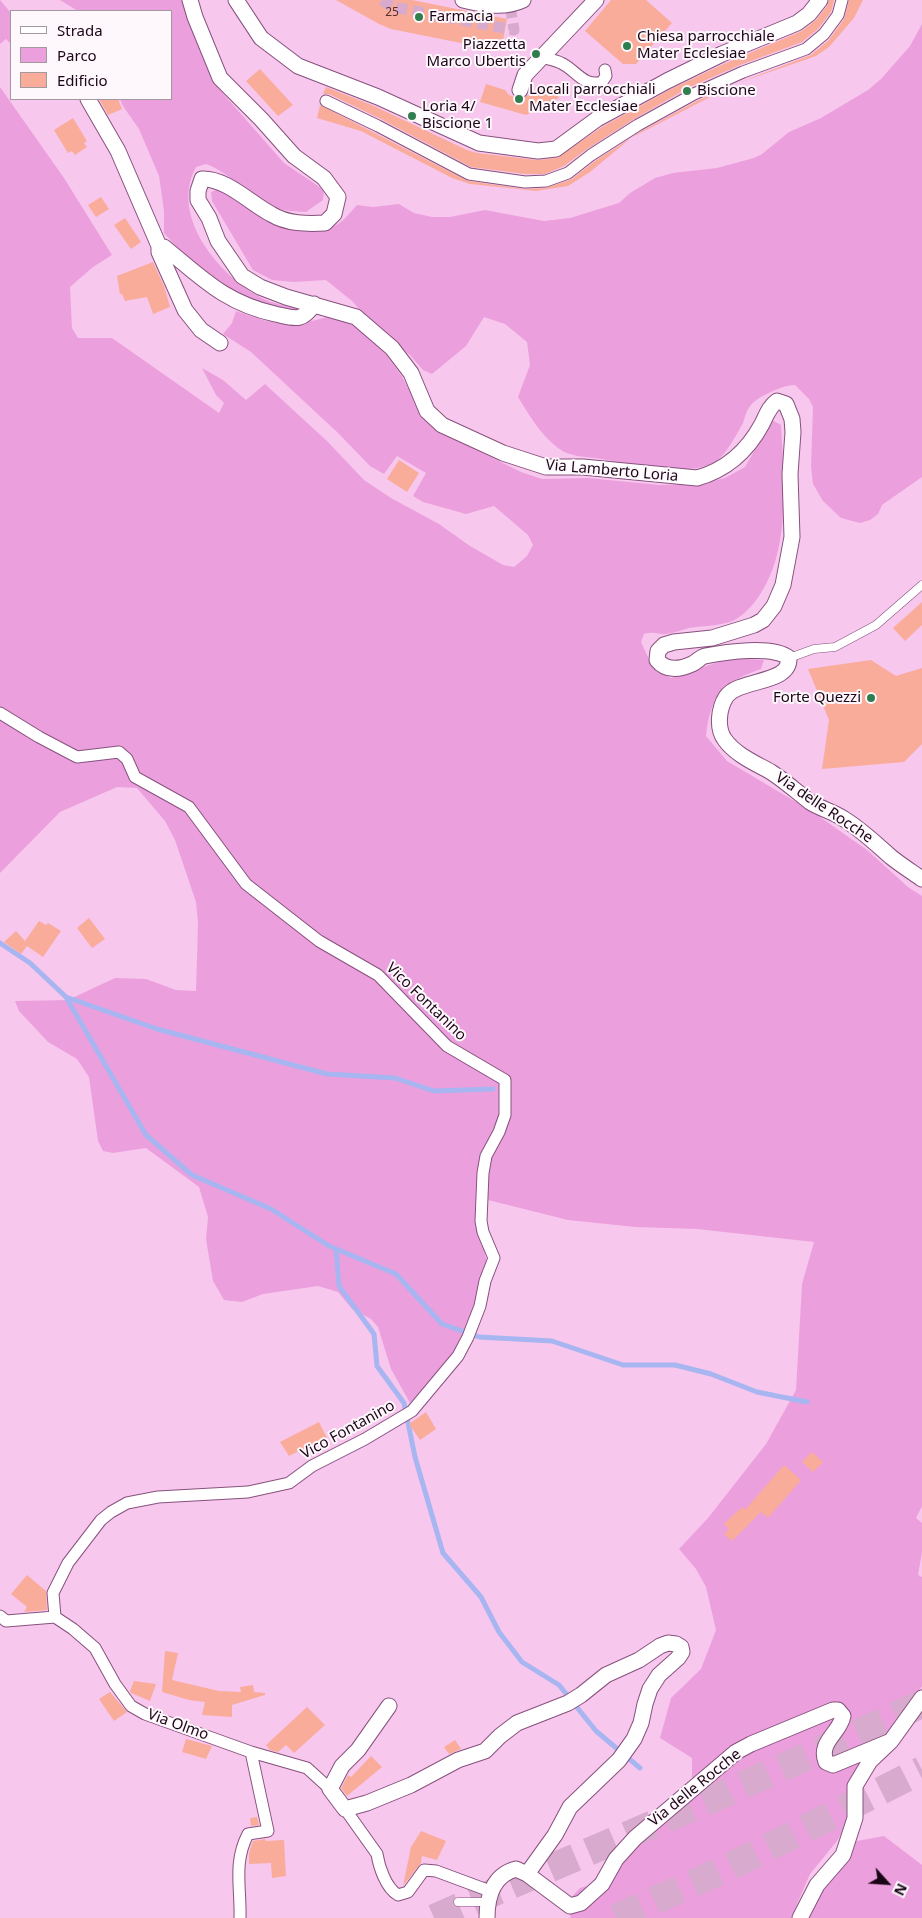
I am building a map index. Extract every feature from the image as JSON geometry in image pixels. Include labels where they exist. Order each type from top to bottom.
[{"type":"street","name":"Via Lamberto Loria","points":[[190,0],[220,78],[294,156],[324,178],[338,197],[334,214],[325,223],[291,222],[272,215],[228,185],[212,178],[202,179],[198,191],[198,200],[209,218],[218,241],[242,276],[260,287],[286,297],[356,317],[392,348],[411,373],[427,410],[442,425],[503,453],[546,467],[583,467],[697,478],[724,468],[750,443],[762,424],[770,406],[777,401],[786,404],[792,419],[793,432],[790,474],[792,538],[783,585],[774,606],[763,620],[754,625],[712,638],[674,642],[664,645],[658,651],[657,660],[666,668],[675,668],[692,664],[703,656],[754,650],[784,653],[789,658]]},
{"type":"street","points":[[236,0],[261,38],[298,66],[378,97],[479,143],[538,151],[556,149],[597,119],[667,81],[722,54],[797,23],[809,14],[820,0]]},
{"type":"street","points":[[463,0],[510,5],[523,0]]},
{"type":"street","points":[[520,90],[525,75],[596,0]]},
{"type":"street","points":[[326,100],[470,174],[525,182],[546,181],[568,173],[591,155],[638,124],[694,94],[743,72],[806,48],[824,34],[838,15],[842,0]]},
{"type":"street","points":[[541,57],[562,63],[575,75],[592,84],[602,82],[606,76],[605,70]]},
{"type":"street","points":[[89,100],[118,152],[159,246],[159,252],[186,310],[201,330],[220,343]]},
{"type":"street","points":[[159,246],[164,247],[216,291],[246,306],[301,318],[307,314],[314,304]]},
{"type":"street","name":"Via delle Rocche","points":[[789,658],[790,664],[779,675],[745,686],[727,695],[721,708],[719,724],[724,739],[744,757],[790,784],[811,802],[843,817],[922,879]]},
{"type":"street","name":"Vico Fontanino","points":[[0,713],[77,757],[119,752],[127,759],[135,777],[189,807],[246,884],[319,941],[378,975],[447,1046],[505,1080],[505,1115],[499,1132],[486,1156],[483,1173],[481,1221],[483,1232],[494,1258],[485,1281],[480,1306],[468,1337],[458,1356],[412,1411],[365,1439],[312,1466],[288,1483],[248,1492],[158,1497],[127,1503],[111,1512],[101,1520],[68,1563],[53,1593],[55,1617]]},
{"type":"street","points":[[0,1616],[6,1621],[55,1617]]},
{"type":"street","name":"Via Olmo","points":[[55,1617],[73,1628],[95,1648],[115,1684],[131,1706],[145,1714],[250,1752],[307,1768],[330,1789],[345,1809],[377,1854],[378,1862],[392,1891],[398,1895],[408,1892],[424,1870],[436,1871],[489,1896]]},
{"type":"street","points":[[345,1809],[367,1804],[411,1785],[458,1760],[485,1751],[517,1723],[568,1703],[615,1670],[638,1660],[660,1646],[668,1643],[681,1647],[682,1652],[678,1658],[659,1675],[650,1688],[644,1704],[641,1723],[634,1739],[619,1760],[570,1807],[555,1835],[528,1874],[516,1869],[504,1874],[489,1896],[487,1918]]},
{"type":"street","points":[[800,1918],[817,1884],[843,1855],[855,1818],[855,1786],[870,1761],[891,1741],[922,1698]]},
{"type":"street","points":[[330,1789],[342,1766],[358,1750],[389,1706]]},
{"type":"street","name":"Via delle Rocche","points":[[528,1874],[570,1906],[581,1903],[602,1884],[616,1859],[635,1838],[736,1752],[833,1710],[838,1710],[843,1716],[842,1721],[824,1749],[823,1755],[826,1762],[834,1765],[891,1741]]},
{"type":"street","points":[[240,1918],[238,1873],[242,1847],[248,1834],[268,1831],[250,1752]]},
{"type":"lane","points":[[789,658],[814,650],[835,647],[876,625],[922,585]]},
{"type":"lane","points":[[458,1902],[489,1896]]},
{"type":"green space","points":[[0,0],[10,12],[10,43],[6,39],[0,44]]},
{"type":"green space","points":[[60,0],[184,0],[212,81],[284,163],[324,190],[323,200],[306,212],[282,210],[272,207],[223,173],[206,164],[196,167],[189,186],[189,205],[194,224],[202,242],[215,259],[244,287],[260,297],[275,303],[300,309],[298,313],[257,306],[220,286],[190,262],[164,233],[164,211],[159,176],[139,129],[120,100],[172,100],[172,10],[76,10]]},
{"type":"green space","points":[[922,24],[922,477],[882,505],[878,514],[870,520],[860,523],[841,518],[823,501],[813,484],[811,466],[813,407],[809,399],[795,385],[772,392],[751,405],[730,446],[720,458],[710,465],[696,468],[663,469],[568,454],[546,437],[535,424],[518,397],[530,365],[527,342],[505,324],[484,317],[466,346],[432,374],[423,370],[410,355],[378,331],[352,301],[326,280],[294,282],[272,280],[253,270],[212,201],[211,192],[219,189],[267,220],[294,230],[308,231],[336,225],[357,205],[373,207],[399,204],[414,213],[432,217],[450,217],[485,210],[544,221],[570,218],[619,203],[630,193],[655,178],[673,173],[717,168],[762,154],[789,132],[821,118],[868,90],[881,79],[910,46]]},
{"type":"green space","points":[[0,87],[64,178],[112,255],[93,267],[70,287],[72,328],[78,338],[112,338],[219,413],[224,403],[216,395],[202,368],[223,380],[246,400],[265,384],[328,442],[364,480],[391,498],[439,524],[470,546],[503,565],[514,567],[527,556],[533,545],[528,535],[494,506],[466,514],[423,502],[413,496],[426,473],[397,456],[384,474],[370,466],[337,432],[251,352],[223,334],[232,323],[236,311],[274,323],[284,324],[306,322],[333,315],[358,328],[385,353],[401,375],[427,421],[440,432],[521,472],[542,479],[588,478],[660,485],[701,484],[725,478],[745,467],[772,420],[781,425],[784,494],[780,541],[775,563],[766,584],[754,603],[733,621],[689,628],[666,634],[644,634],[641,642],[653,668],[671,678],[730,658],[764,660],[761,669],[737,679],[721,692],[711,710],[706,736],[727,761],[813,812],[867,850],[908,887],[922,896],[922,1506],[916,1518],[922,1523],[922,1552],[918,1575],[922,1577],[922,1686],[898,1721],[857,1767],[850,1787],[850,1819],[837,1841],[810,1874],[791,1918],[571,1918],[566,1903],[580,1888],[590,1885],[630,1834],[692,1779],[692,1758],[660,1738],[671,1698],[701,1669],[716,1630],[706,1587],[696,1569],[679,1549],[708,1518],[766,1444],[796,1390],[802,1284],[814,1242],[697,1229],[635,1227],[568,1220],[476,1197],[475,1213],[487,1263],[467,1328],[453,1355],[410,1403],[391,1369],[378,1327],[371,1319],[352,1309],[338,1292],[318,1286],[263,1294],[242,1302],[224,1300],[213,1281],[206,1239],[208,1217],[199,1187],[146,1148],[113,1153],[103,1151],[98,1141],[89,1077],[77,1059],[48,1042],[19,1011],[15,1001],[68,1000],[115,978],[146,979],[176,990],[196,991],[198,923],[196,902],[175,840],[165,821],[137,788],[117,787],[60,812],[0,873]]},
{"type":"green space","points":[[884,1836],[922,1865],[922,1918],[799,1918],[813,1878],[846,1843]]},
{"type":"building","points":[[336,0],[412,0],[507,19],[501,51],[391,29]]},
{"type":"building","name":"Chiesa parrocchiale Mater Ecclesiae","points":[[611,0],[646,0],[672,23],[636,64],[623,64],[585,31]]},
{"type":"building","points":[[829,0],[834,0],[831,12],[818,29],[802,42],[740,65],[690,87],[634,119],[564,166],[545,174],[525,174],[471,167],[381,119],[329,94],[323,94],[326,87],[374,106],[477,153],[537,160],[557,158],[602,127],[671,89],[726,63],[802,31],[816,20],[827,6]]},
{"type":"building","points":[[849,0],[863,0],[854,18],[829,47],[816,56],[738,83],[811,55],[829,40],[844,19]]},
{"type":"building","points":[[260,69],[293,105],[278,116],[246,81]]},
{"type":"building","name":"Locali parrocchiali Mater Ecclesiae","points":[[486,84],[505,90],[509,95],[521,99],[528,95],[533,95],[550,84],[559,98],[526,115],[480,102]]},
{"type":"building","points":[[735,84],[631,138],[697,101]]},
{"type":"building","points":[[100,100],[118,100],[122,109],[108,115]]},
{"type":"building","points":[[320,105],[468,181],[524,189],[546,188],[572,179],[595,161],[631,138],[590,172],[568,186],[536,191],[470,184],[452,178],[361,131],[317,118]]},
{"type":"building","points":[[73,118],[87,141],[84,143],[87,147],[75,155],[72,151],[68,153],[54,130]]},
{"type":"building","points":[[101,197],[109,209],[96,217],[88,205]]},
{"type":"building","points":[[125,218],[141,242],[131,249],[114,225]]},
{"type":"building","points":[[153,262],[164,286],[170,307],[153,314],[147,297],[125,301],[122,294],[120,294],[117,276]]},
{"type":"building","points":[[399,460],[419,473],[407,492],[387,479]]},
{"type":"building","points":[[922,602],[922,625],[905,641],[893,628]]},
{"type":"building","name":"Forte Quezzi","points":[[871,660],[896,676],[922,668],[922,744],[904,762],[822,769],[829,720],[808,669]]},
{"type":"building","points":[[89,918],[105,939],[92,948],[77,928]]},
{"type":"building","points":[[39,921],[46,925],[48,923],[61,931],[43,957],[27,946],[21,954],[4,942],[16,931],[25,941]]},
{"type":"building","points":[[426,1412],[436,1429],[420,1440],[409,1424]]},
{"type":"building","points":[[319,1422],[327,1438],[289,1456],[280,1442]]},
{"type":"building","points":[[812,1452],[823,1462],[813,1472],[802,1462]]},
{"type":"building","points":[[784,1465],[801,1480],[768,1518],[761,1512],[732,1541],[724,1534],[729,1529],[724,1524],[742,1507],[745,1510]]},
{"type":"building","points":[[27,1575],[46,1591],[47,1610],[24,1612],[27,1607],[11,1594]]},
{"type":"building","points":[[165,1651],[178,1653],[172,1680],[219,1691],[241,1692],[240,1687],[253,1685],[254,1692],[265,1693],[265,1695],[232,1705],[232,1717],[202,1715],[205,1702],[189,1700],[162,1692]]},
{"type":"building","points":[[134,1681],[156,1684],[150,1701],[131,1693]]},
{"type":"building","points":[[110,1692],[127,1712],[114,1721],[99,1699]]},
{"type":"building","points":[[307,1707],[325,1725],[294,1753],[286,1745],[278,1752],[270,1750],[266,1745]]},
{"type":"building","points":[[186,1739],[212,1746],[206,1759],[182,1752]]},
{"type":"building","points":[[455,1740],[461,1749],[449,1754],[444,1747]]},
{"type":"building","points":[[371,1756],[382,1767],[347,1796],[341,1788],[348,1775],[351,1777]]},
{"type":"building","points":[[257,1817],[259,1825],[251,1826],[250,1818]]},
{"type":"building","points":[[421,1831],[446,1841],[437,1860],[422,1856],[421,1863],[403,1886],[411,1847]]},
{"type":"building","points":[[265,1839],[266,1841],[284,1840],[286,1876],[272,1878],[271,1863],[249,1864],[249,1853],[253,1841]]},
{"type":"waterway","points":[[0,943],[30,963],[66,997],[157,1029],[327,1074],[395,1078],[434,1091],[493,1089]]},
{"type":"waterway","points":[[66,997],[146,1135],[192,1175],[271,1209],[329,1246],[396,1274],[442,1324],[479,1337],[552,1341],[623,1365],[675,1365],[711,1374],[757,1392],[807,1402]]},
{"type":"waterway","points":[[336,1249],[339,1286],[374,1334],[377,1366],[404,1403],[415,1457],[443,1553],[481,1597],[499,1632],[522,1662],[559,1685],[596,1731],[640,1768]]},
{"type":"tunnel","points":[[382,0],[393,7],[514,30],[510,5]]},
{"type":"tunnel","points":[[434,1918],[719,1796],[922,1704]]},
{"type":"tunnel","points":[[616,1918],[725,1869],[922,1770]]},
{"type":"place","name":"Farmacia","points":[[419,17]]},
{"type":"place","name":"Chiesa parrocchiale Mater Ecclesiae","points":[[627,46]]},
{"type":"place","name":"Piazzetta Marco Ubertis","points":[[536,54]]},
{"type":"place","name":"Biscione","points":[[687,91]]},
{"type":"place","name":"Locali parrocchiali Mater Ecclesiae","points":[[519,99]]},
{"type":"place","name":"Loria 4/ Biscione 1","points":[[412,116]]},
{"type":"place","name":"Forte Quezzi","points":[[871,698]]}]
